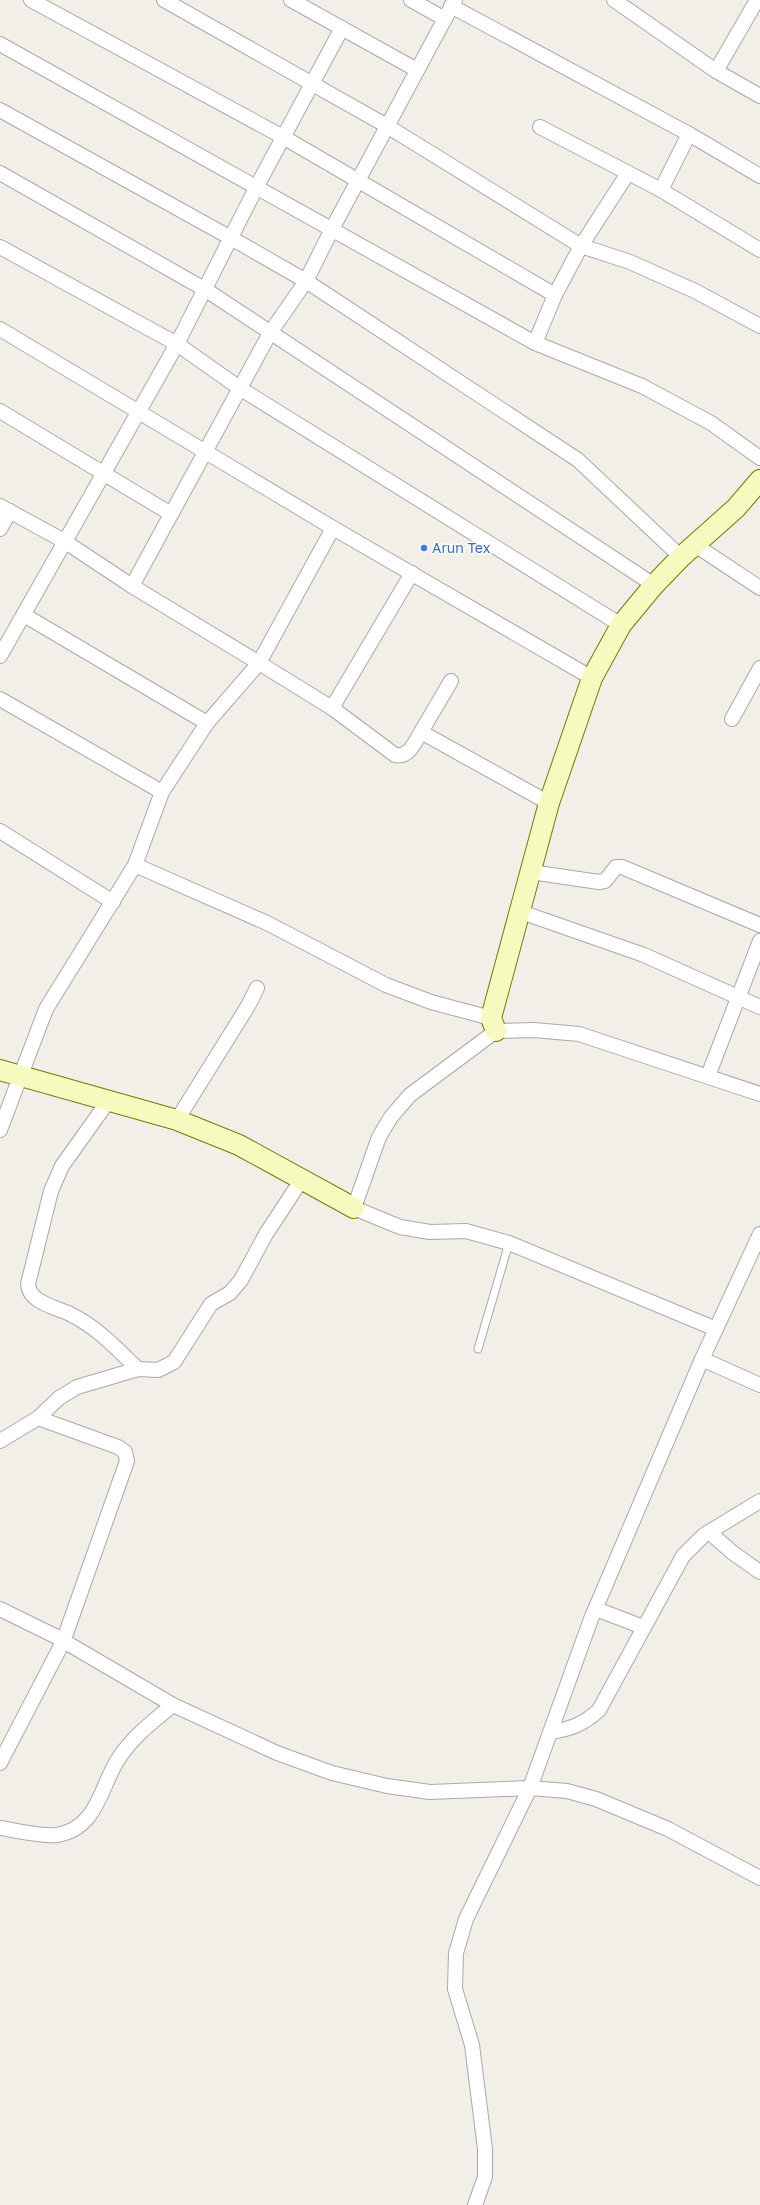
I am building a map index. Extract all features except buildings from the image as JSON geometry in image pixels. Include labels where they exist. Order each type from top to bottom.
[{"type":"street","points":[[31,0],[283,137],[555,295]]},
{"type":"street","points":[[164,0],[387,126],[581,246],[637,265],[695,291],[760,326]]},
{"type":"street","points":[[291,0],[417,70]]},
{"type":"street","points":[[411,0],[445,19]]},
{"type":"street","points":[[614,0],[716,71],[760,96]]},
{"type":"street","points":[[716,71],[757,0]]},
{"type":"street","points":[[132,586],[241,389],[270,333],[306,281],[332,229],[453,3],[689,134],[760,176]]},
{"type":"street","points":[[0,656],[177,344],[206,290],[257,186],[342,28]]},
{"type":"street","points":[[0,44],[257,186],[535,343],[642,386],[711,424],[760,458]]},
{"type":"street","points":[[0,110],[306,281],[578,460],[688,551],[760,588]]},
{"type":"street","points":[[540,127],[660,190],[760,250]]},
{"type":"street","points":[[660,190],[689,134]]},
{"type":"street","points":[[0,173],[206,290],[654,585]]},
{"type":"street","points":[[535,343],[555,295],[581,246],[628,173]]},
{"type":"street","points":[[0,247],[177,344],[241,389],[622,626]]},
{"type":"street","points":[[0,329],[333,528],[592,678]]},
{"type":"street","points":[[0,411],[171,514]]},
{"type":"street","points":[[354,1208],[379,1138],[391,1117],[410,1095],[494,1025],[531,872],[550,803],[592,678],[622,626],[654,585],[688,551],[736,508],[760,480]]},
{"type":"street","points":[[0,529],[5,508],[64,541],[132,586],[332,708],[395,755],[401,756],[408,753],[451,681]]},
{"type":"street","points":[[0,1130],[46,1009],[135,865],[162,792],[207,723],[259,663],[333,528]]},
{"type":"street","points":[[332,708],[412,573]]},
{"type":"street","points":[[24,614],[207,723]]},
{"type":"street","points":[[732,719],[760,668]]},
{"type":"street","points":[[0,699],[162,792]]},
{"type":"street","points":[[421,732],[550,803]]},
{"type":"street","points":[[0,831],[113,902]]},
{"type":"street","points":[[135,865],[266,923],[386,985],[431,1002],[494,1025],[579,1034],[760,1094]]},
{"type":"street","points":[[531,872],[599,882],[606,881],[616,867],[622,867],[760,925]]},
{"type":"street","points":[[521,912],[644,955],[760,1007]]},
{"type":"street","points":[[708,1076],[760,941]]},
{"type":"street","points":[[177,1120],[248,1006],[257,988]]},
{"type":"street","points":[[0,1070],[177,1120],[239,1145],[354,1208],[400,1226],[430,1232],[466,1231],[509,1243],[716,1329]]},
{"type":"street","points":[[108,1100],[62,1166],[51,1191],[28,1284],[28,1290],[32,1297],[72,1315],[95,1329],[138,1369]]},
{"type":"street","points":[[0,1440],[38,1418],[59,1398],[77,1387],[138,1369],[158,1370],[174,1362],[211,1304],[230,1293],[241,1280],[266,1234],[302,1179]]},
{"type":"street","points":[[476,2205],[485,2177],[485,2149],[472,2045],[455,1989],[456,1953],[466,1919],[530,1788],[596,1609],[702,1359],[760,1236]]},
{"type":"street","points":[[702,1359],[760,1385]]},
{"type":"street","points":[[1,1756],[63,1642],[127,1461],[125,1452],[118,1447],[38,1418]]},
{"type":"street","points":[[550,1732],[568,1730],[586,1722],[599,1710],[683,1556],[709,1532],[760,1501]]},
{"type":"street","points":[[709,1532],[733,1553],[760,1572]]},
{"type":"street","points":[[0,1608],[173,1705],[276,1753],[332,1773],[387,1786],[430,1792],[530,1788],[567,1791],[596,1799],[668,1829],[760,1878]]},
{"type":"street","points":[[596,1609],[644,1627]]},
{"type":"street","points":[[0,1828],[56,1836],[75,1829],[92,1815],[117,1761],[143,1729],[173,1705]]},
{"type":"lane","points":[[478,1349],[509,1243]]},
{"type":"place","name":"Arun Tex","points":[[424,548]]}]
